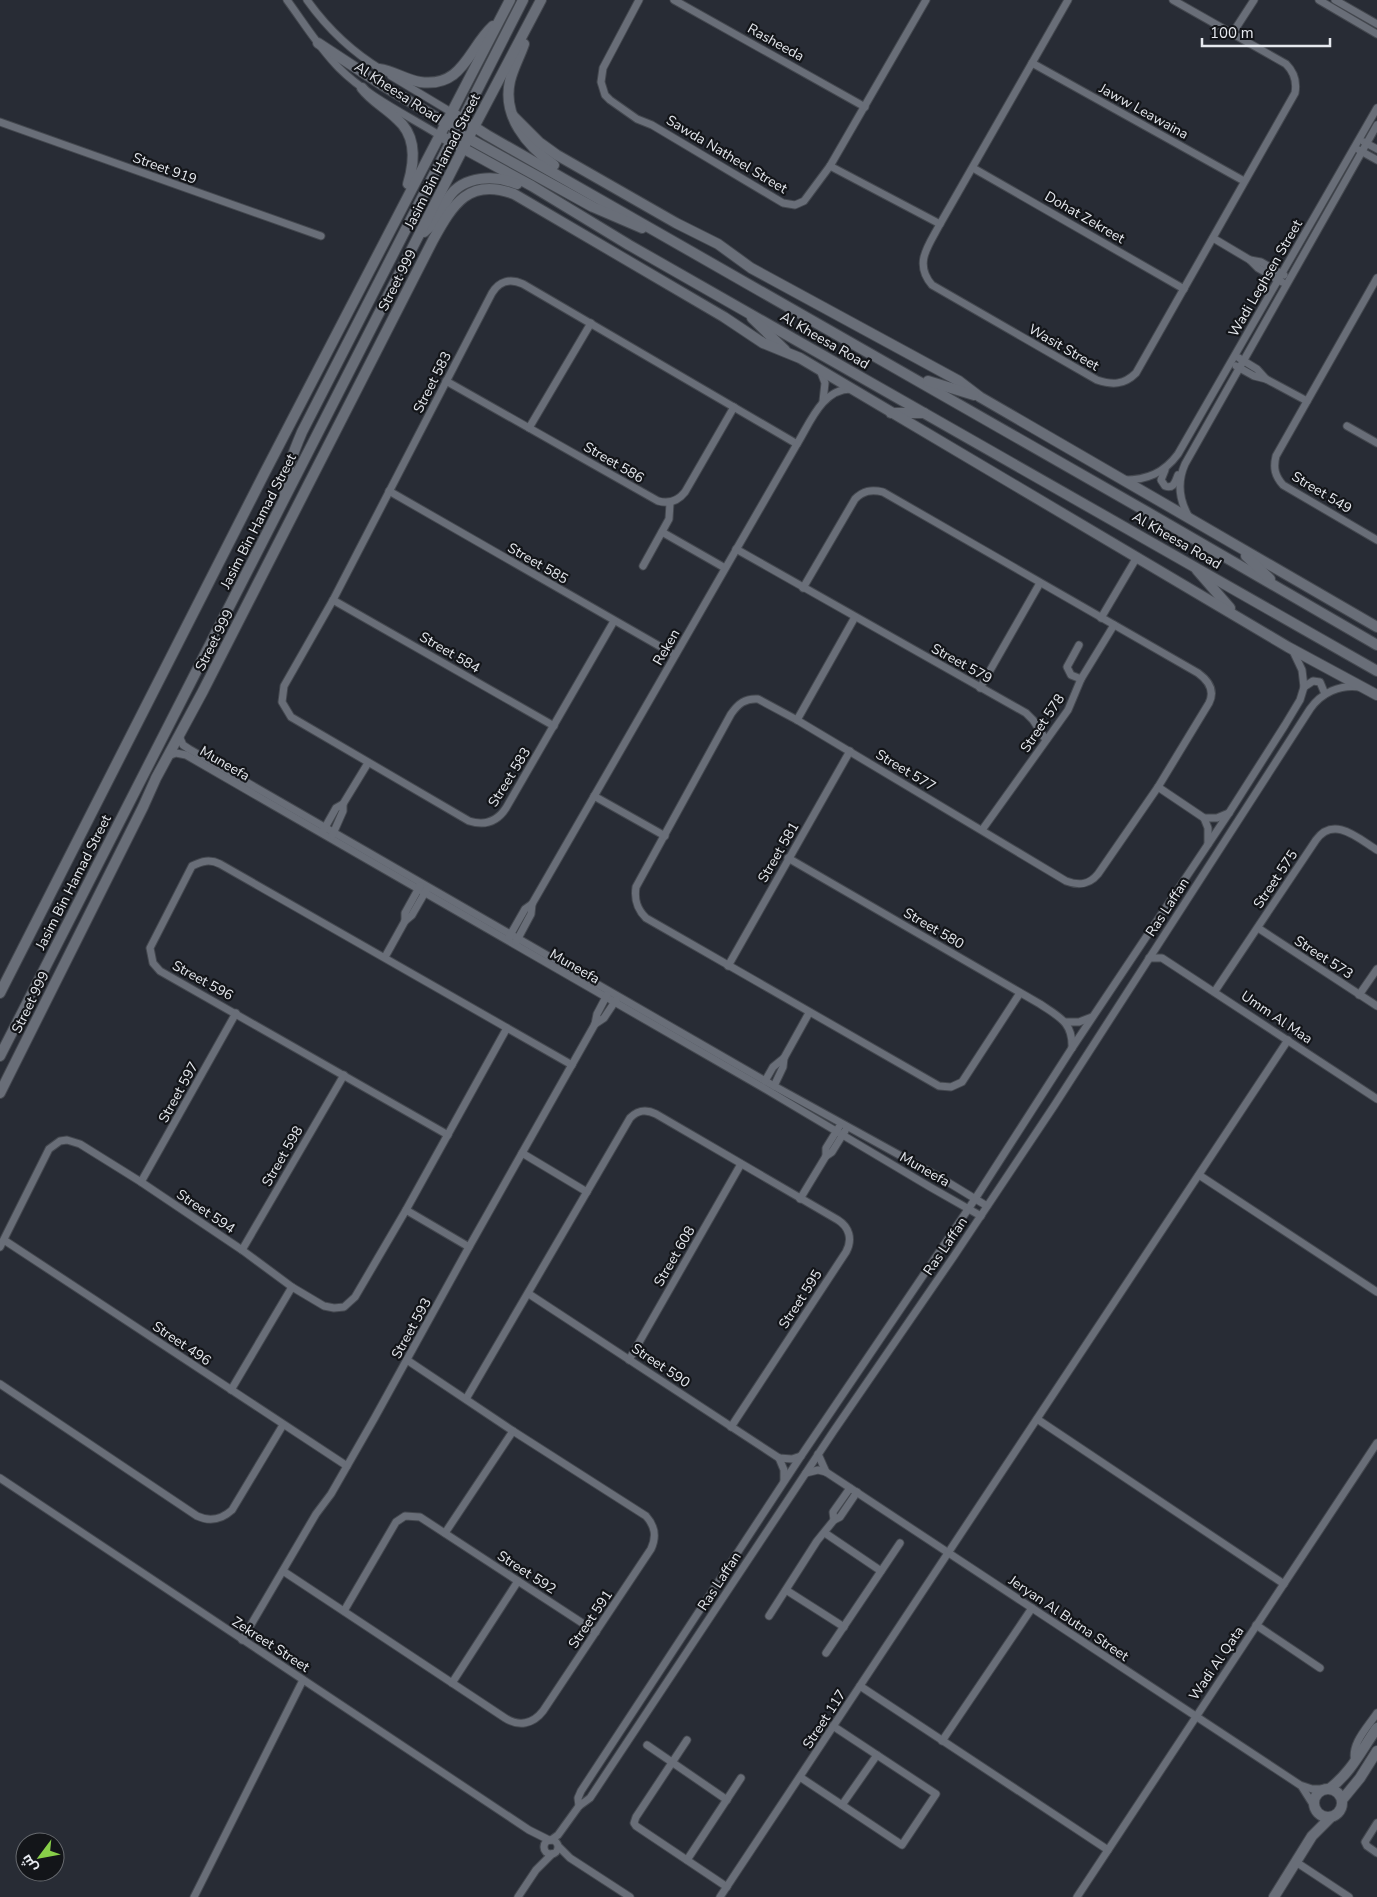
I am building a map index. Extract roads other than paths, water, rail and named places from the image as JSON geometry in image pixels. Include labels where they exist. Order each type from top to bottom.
[{"type":"main road","name":"Jasim Bin Hamad Street","points":[[0,992],[445,122],[510,0]]},
{"type":"main road","points":[[284,500],[289,463],[302,432],[523,0]]},
{"type":"main road","name":"Jasim Bin Hamad Street","points":[[0,1056],[474,127],[541,0]]},
{"type":"main road","points":[[379,69],[422,83],[444,79],[461,70],[482,37],[501,18]]},
{"type":"main road","points":[[529,25],[510,80],[509,96],[513,116],[529,145],[561,171],[568,180]]},
{"type":"main road","points":[[318,43],[382,85],[445,122],[456,133],[464,148]]},
{"type":"main road","points":[[362,88],[372,99],[404,125],[411,139],[413,159],[403,204]]},
{"type":"main road","points":[[451,112],[456,122],[456,133]]},
{"type":"main road","name":"Al Kheesa Road","points":[[451,112],[474,127],[1377,645]]},
{"type":"main road","name":"Al Kheesa Road","points":[[513,116],[540,142],[557,155],[676,223],[718,244],[751,268],[959,381],[980,397],[1121,480],[1377,627]]},
{"type":"main road","points":[[456,133],[474,127]]},
{"type":"main road","points":[[456,133],[469,138],[593,208],[669,238]]},
{"type":"main road","name":"Al Kheesa Road","points":[[439,134],[456,133]]},
{"type":"main road","name":"Al Kheesa Road","points":[[464,148],[532,186],[629,245],[741,307],[1377,671]]},
{"type":"main road","points":[[420,235],[436,221],[454,191],[465,184],[482,179],[496,178],[523,186],[532,186]]},
{"type":"main road","name":"Al Kheesa Road","points":[[482,188],[502,189],[514,194],[724,317],[763,343],[786,351],[820,370],[1288,647],[1377,695]]},
{"type":"main road","name":"Street 999","points":[[0,1093],[167,756],[203,691],[433,240],[448,213],[461,198],[482,188]]},
{"type":"main road","points":[[741,307],[786,351]]},
{"type":"main road","points":[[360,383],[363,344]]},
{"type":"main road","points":[[914,378],[980,397]]},
{"type":"main road","points":[[890,413],[927,413]]},
{"type":"main road","points":[[1234,544],[1282,590]]},
{"type":"main road","points":[[1192,564],[1236,615]]},
{"type":"main road","points":[[198,668],[203,691]]},
{"type":"main road","points":[[115,831],[126,828],[136,819]]},
{"type":"main road","points":[[1312,1836],[1318,1794],[1341,1780],[1377,1728]]},
{"type":"main road","points":[[1274,1897],[1312,1836],[1338,1812],[1341,1808],[1342,1800],[1375,1756]]},
{"type":"main road","points":[[1327,1789],[1337,1792],[1342,1800]]},
{"type":"main road","points":[[1315,1808],[1322,1816],[1331,1817]]},
{"type":"street","name":"Al Kheesa Road","points":[[287,0],[340,70],[362,88],[439,134]]},
{"type":"street","name":"Al Kheesa Road","points":[[307,0],[347,46],[379,69],[451,112]]},
{"type":"street","name":"Sawda Natheel Street","points":[[639,0],[601,75],[602,88],[610,100],[637,119],[652,125],[788,205],[795,205],[804,201],[830,166],[926,0]]},
{"type":"street","name":"Rasheeda","points":[[674,0],[864,107]]},
{"type":"street","name":"Wasit Street","points":[[1065,1],[1032,63],[940,224],[922,264],[924,272],[932,285],[1097,380],[1107,383],[1121,382],[1136,373],[1295,93],[1296,81],[1291,69],[1286,64],[1173,0]]},
{"type":"street","points":[[1232,34],[1253,0]]},
{"type":"street","points":[[1319,0],[1377,34]]},
{"type":"street","points":[[1335,0],[1377,24]]},
{"type":"street","name":"Jaww Leawaina","points":[[1032,63],[1244,181]]},
{"type":"street","name":"Wadi Leghsen Street","points":[[1377,108],[1230,363],[1173,460],[1161,476],[1165,486],[1172,486],[1174,484],[1377,125]]},
{"type":"street","name":"Street 919","points":[[0,122],[321,236]]},
{"type":"street","points":[[1359,139],[1377,149]]},
{"type":"street","points":[[1354,147],[1377,160]]},
{"type":"street","points":[[830,166],[940,224]]},
{"type":"street","name":"Dohat Zekreet","points":[[973,168],[1184,289]]},
{"type":"street","points":[[1213,238],[1250,260],[1258,268],[1288,281]]},
{"type":"street","name":"Street 549","points":[[1377,278],[1274,462],[1276,475],[1283,485],[1377,540]]},
{"type":"street","name":"Street 583","points":[[614,621],[503,813],[488,824],[469,821],[368,763],[291,716],[282,702],[284,686],[333,600],[492,293],[505,281],[518,281],[797,444]]},
{"type":"street","points":[[529,428],[591,323]]},
{"type":"street","points":[[1234,355],[1257,369],[1266,379]]},
{"type":"street","points":[[1230,363],[1254,376],[1266,379],[1307,401]]},
{"type":"street","name":"Reken","points":[[516,942],[531,914],[532,904],[736,549],[822,404],[825,397],[825,383],[820,370]]},
{"type":"street","name":"Street 586","points":[[446,381],[658,501],[670,502]]},
{"type":"street","name":"Reken","points":[[822,404],[832,394],[852,389]]},
{"type":"street","points":[[643,566],[670,515],[670,502],[679,499],[686,492],[734,407]]},
{"type":"street","points":[[1347,426],[1377,443]]},
{"type":"street","name":"Wadi Leghsen Street","points":[[1121,480],[1138,480],[1150,477],[1173,460]]},
{"type":"street","name":"Wadi Leghsen Street","points":[[1185,464],[1180,478],[1180,492],[1186,510],[1193,521]]},
{"type":"street","name":"Street 577","points":[[803,588],[855,500],[860,495],[874,490],[883,492],[1202,676],[1208,682],[1212,690],[1210,703],[1158,787],[1098,874],[1085,884],[1066,881],[797,720],[758,699],[751,698],[740,704],[731,714],[636,887],[635,901],[646,918],[927,1081],[939,1086],[951,1087],[962,1082],[1020,993]]},
{"type":"street","name":"Street 585","points":[[389,491],[675,655]]},
{"type":"street","points":[[662,532],[725,568]]},
{"type":"street","name":"Street 579","points":[[736,549],[1026,713],[1046,740]]},
{"type":"street","points":[[1101,618],[1137,557]]},
{"type":"street","points":[[980,688],[1040,583]]},
{"type":"street","name":"Street 584","points":[[333,600],[554,726]]},
{"type":"street","points":[[797,720],[855,617]]},
{"type":"street","name":"Street 578","points":[[982,830],[1068,710],[1081,679],[1114,625]]},
{"type":"street","points":[[1078,645],[1067,667],[1071,675],[1081,679]]},
{"type":"street","points":[[1288,647],[1300,663],[1304,687],[1313,681],[1320,682],[1324,694],[1343,688],[1363,687]]},
{"type":"street","name":"Ras Laffan","points":[[579,1806],[579,1794],[783,1483],[975,1199],[1093,1016],[1229,814],[1293,713],[1304,687]]},
{"type":"street","name":"Ras Laffan","points":[[518,1897],[536,1870],[547,1843],[558,1835],[579,1806],[590,1798],[818,1454],[981,1216],[1310,709],[1324,694]]},
{"type":"street","name":"Muneefa","points":[[179,736],[183,745],[189,749],[332,835],[509,937],[605,998],[981,1216]]},
{"type":"street","name":"Street 581","points":[[728,966],[850,751]]},
{"type":"street","name":"Muneefa","points":[[167,756],[183,754],[324,830]]},
{"type":"street","points":[[324,830],[336,808],[343,804],[368,763]]},
{"type":"street","points":[[1158,787],[1204,818],[1217,818],[1229,814]]},
{"type":"street","points":[[594,796],[665,836]]},
{"type":"street","points":[[332,835],[343,812],[343,804]]},
{"type":"street","points":[[1204,818],[1208,828],[1208,844]]},
{"type":"street","name":"Street 575","points":[[1215,991],[1316,840],[1324,832],[1334,828],[1344,830],[1377,850]]},
{"type":"street","name":"Street 580","points":[[788,858],[1020,993],[1066,1022]]},
{"type":"street","name":"Street 596","points":[[448,1134],[160,971],[153,963],[150,948],[192,866],[203,861],[215,861],[572,1065]]},
{"type":"street","points":[[385,957],[405,921],[411,917],[424,888]]},
{"type":"street","name":"Reken","points":[[509,937],[525,909],[532,904]]},
{"type":"street","name":"Street 573","points":[[1258,928],[1377,1006]]},
{"type":"street","name":"Muneefa","points":[[516,942],[610,991],[987,1206]]},
{"type":"street","points":[[1149,958],[1162,958],[1159,942]]},
{"type":"street","name":"Umm Al Maa","points":[[1162,958],[1377,1099]]},
{"type":"street","points":[[1359,995],[1377,969]]},
{"type":"street","name":"Street 593","points":[[596,1024],[597,1014],[610,991]]},
{"type":"street","name":"Street 593","points":[[242,1640],[316,1514],[347,1466],[408,1360],[469,1247],[572,1065],[596,1024],[604,1018],[618,996]]},
{"type":"street","name":"Street 597","points":[[141,1182],[236,1013]]},
{"type":"street","points":[[765,1080],[773,1067],[784,1058],[810,1013]]},
{"type":"street","points":[[1072,1048],[1071,1032],[1066,1022],[1079,1022],[1093,1016]]},
{"type":"street","name":"Street 594","points":[[2,1243],[49,1149],[60,1141],[67,1140],[80,1144],[141,1182],[242,1250],[292,1287],[329,1308],[339,1308],[348,1304],[355,1296],[406,1210],[507,1028]]},
{"type":"street","name":"Street 117","points":[[720,1897],[1288,1040]]},
{"type":"street","points":[[774,1086],[783,1067],[784,1058]]},
{"type":"street","name":"Street 598","points":[[242,1250],[344,1075]]},
{"type":"street","name":"Street 595","points":[[466,1399],[630,1118],[642,1110],[656,1114],[842,1222],[849,1234],[848,1248],[731,1427]]},
{"type":"street","points":[[800,1199],[826,1156],[832,1152],[844,1125]]},
{"type":"street","points":[[522,1154],[587,1192]]},
{"type":"street","name":"Street 608","points":[[629,1360],[741,1164]]},
{"type":"street","points":[[1199,1175],[1377,1292]]},
{"type":"street","points":[[406,1210],[469,1247]]},
{"type":"street","name":"Street 496","points":[[2,1243],[347,1466]]},
{"type":"street","points":[[231,1390],[292,1287]]},
{"type":"street","name":"Street 590","points":[[529,1294],[779,1458]]},
{"type":"street","name":"Street 591","points":[[283,1571],[511,1722],[518,1724],[532,1721],[543,1711],[652,1549],[655,1537],[653,1526],[650,1520],[641,1512],[513,1431],[408,1360]]},
{"type":"street","points":[[0,1384],[197,1516],[210,1520],[222,1518],[232,1510],[283,1425]]},
{"type":"street","points":[[1037,1419],[1284,1584]]},
{"type":"street","points":[[822,1425],[833,1432]]},
{"type":"street","points":[[445,1533],[513,1431]]},
{"type":"street","name":"Wadi Al Qata","points":[[1077,1897],[1377,1443]]},
{"type":"street","points":[[818,1454],[826,1472]]},
{"type":"street","points":[[783,1483],[784,1470],[779,1458],[792,1459],[801,1456]]},
{"type":"street","points":[[806,1473],[818,1470],[826,1472]]},
{"type":"street","name":"Jeryan Al Butna Street","points":[[826,1472],[1300,1785],[1307,1792],[1315,1808]]},
{"type":"street","name":"Zekreet Street","points":[[0,1478],[547,1843]]},
{"type":"street","points":[[834,1520],[833,1512],[850,1488]]},
{"type":"street","points":[[769,1616],[817,1541],[834,1520],[840,1517],[857,1492]]},
{"type":"street","name":"Street 592","points":[[344,1611],[394,1526],[400,1519],[410,1515],[420,1517],[596,1632]]},
{"type":"street","points":[[825,1533],[882,1571]]},
{"type":"street","points":[[826,1653],[900,1543]]},
{"type":"street","points":[[452,1683],[518,1581]]},
{"type":"street","points":[[786,1590],[844,1627]]},
{"type":"street","points":[[942,1741],[1032,1608]]},
{"type":"street","points":[[1256,1625],[1320,1668]]},
{"type":"street","points":[[194,1897],[303,1680]]},
{"type":"street","points":[[860,1686],[1108,1850]]},
{"type":"street","points":[[1354,1762],[1353,1756],[1356,1746],[1377,1713]]},
{"type":"street","points":[[800,1777],[902,1845],[936,1794],[834,1726]]},
{"type":"street","points":[[687,1740],[636,1817],[634,1823],[727,1886]]},
{"type":"street","points":[[647,1745],[727,1800]]},
{"type":"street","points":[[842,1805],[877,1755]]},
{"type":"street","points":[[687,1860],[741,1778]]},
{"type":"street","name":"Jeryan Al Butna Street","points":[[1300,1785],[1312,1789],[1327,1789]]},
{"type":"street","name":"Ras Laffan","points":[[536,1870],[553,1854],[558,1852],[568,1820]]},
{"type":"street","points":[[1377,1823],[1365,1842],[1367,1846],[1377,1853]]},
{"type":"street","points":[[570,1858],[546,1852],[547,1843],[559,1846],[570,1858],[630,1897]]},
{"type":"street","points":[[1296,1862],[1349,1897]]}]
